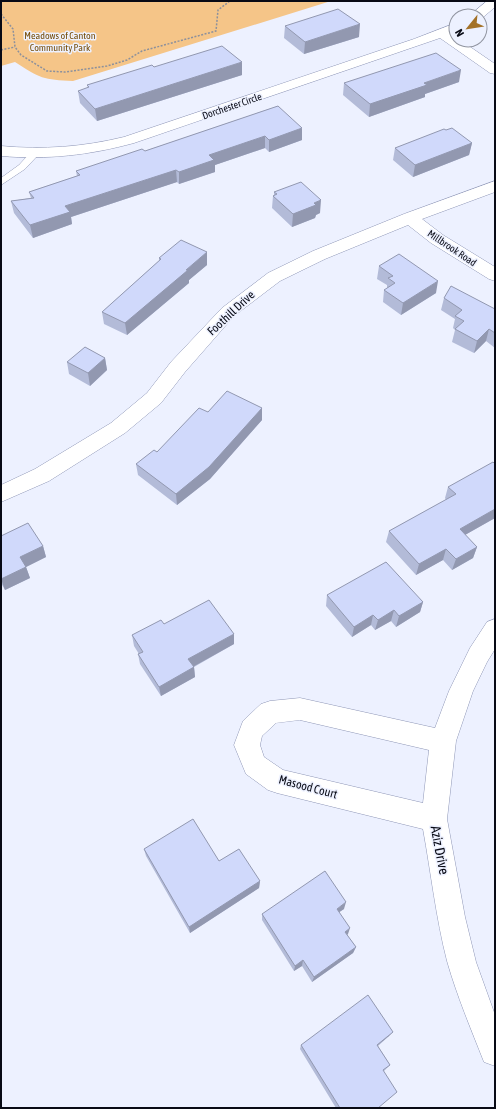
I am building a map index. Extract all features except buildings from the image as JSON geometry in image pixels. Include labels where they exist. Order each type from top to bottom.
[{"type":"street","points":[[487,8],[495,2]]},
{"type":"street","name":"Dorchester Circle","points":[[1,151],[34,154],[84,150],[129,140],[448,30]]},
{"type":"street","points":[[441,33],[495,70]]},
{"type":"street","name":"Foothill Drive","points":[[1,494],[59,466],[118,428],[154,398],[178,367],[228,312],[269,281],[319,255],[410,218],[495,186]]},
{"type":"street","name":"Millbrook Road","points":[[410,218],[437,239],[495,276]]},
{"type":"street","name":"Aziz Drive","points":[[495,629],[478,654],[461,691],[443,741],[434,819],[451,917],[462,962],[478,1009],[495,1051]]},
{"type":"street","name":"Masood Court","points":[[434,819],[277,781],[255,765],[248,745],[252,729],[270,712],[300,709],[443,741]]},
{"type":"lane","points":[[1,182],[22,166],[34,154]]},
{"type":"path","points":[[1,14],[13,29],[15,47],[21,55],[47,70],[65,72],[107,66],[127,60],[148,50],[216,31],[218,10],[230,1]]},
{"type":"path","points":[[1,50],[15,47]]},
{"type":"green space","name":"Meadows of Canton Community Park","points":[[1,1],[331,1],[73,81],[48,79],[30,72],[15,62],[1,66]]}]
